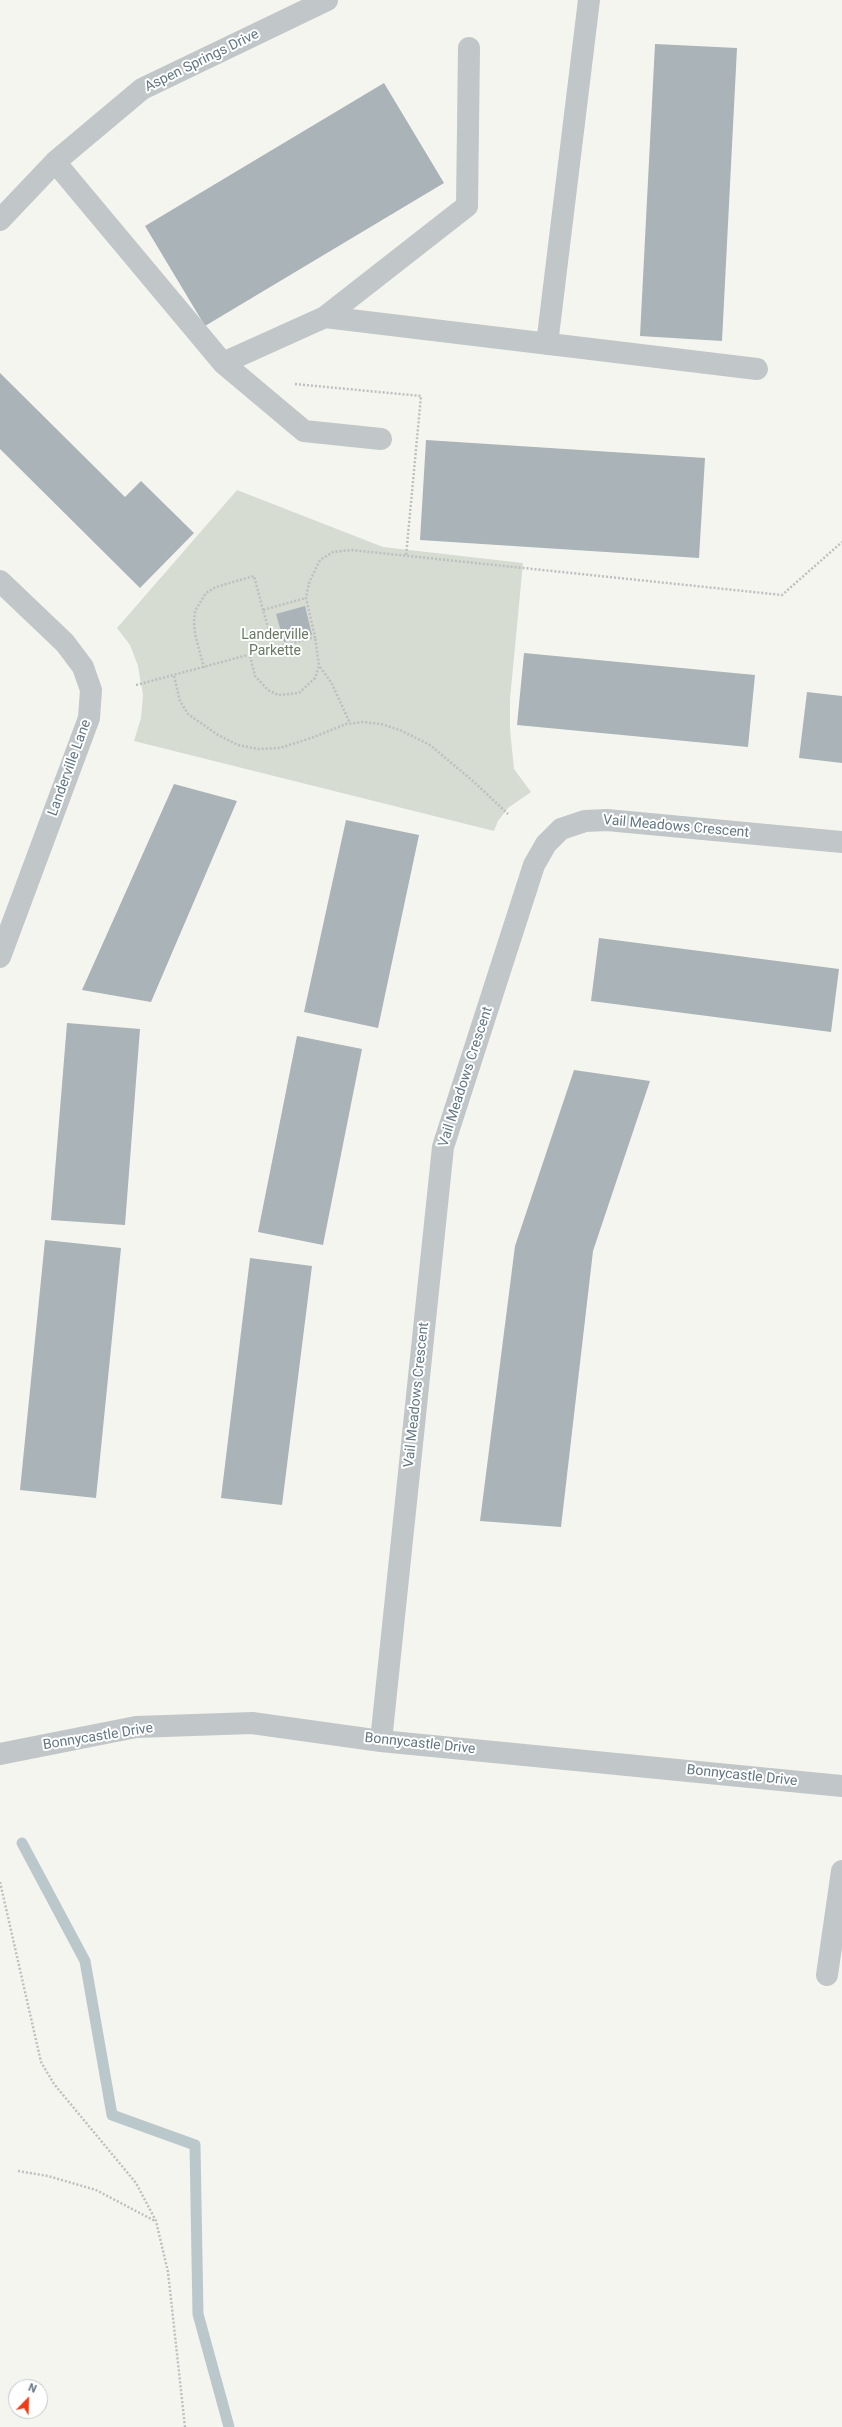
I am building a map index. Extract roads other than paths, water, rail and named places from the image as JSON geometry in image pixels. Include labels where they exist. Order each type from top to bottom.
[{"type":"street","name":"Aspen Springs Drive","points":[[0,220],[56,162],[142,89],[327,0]]},
{"type":"street","points":[[547,344],[589,0]]},
{"type":"street","points":[[223,362],[325,317],[467,206],[469,48]]},
{"type":"street","points":[[56,162],[223,362],[304,431],[381,439]]},
{"type":"street","points":[[325,317],[757,369]]},
{"type":"street","name":"Landerville Lane","points":[[0,582],[65,643],[83,667],[92,690],[89,718],[0,957]]},
{"type":"street","name":"Vail Meadows Crescent","points":[[381,1740],[443,1147],[534,864],[546,844],[561,829],[585,821],[607,820],[842,842]]},
{"type":"street","name":"Bonnycastle Drive","points":[[0,1754],[136,1727],[252,1723],[381,1740],[842,1786]]},
{"type":"street","points":[[827,1975],[842,1871]]},
{"type":"waterway","points":[[22,1843],[85,1961],[112,2115],[195,2145],[198,2314],[229,2427]]},
{"type":"park label","name":"Landerville Parkette","points":[[275,644]]}]
